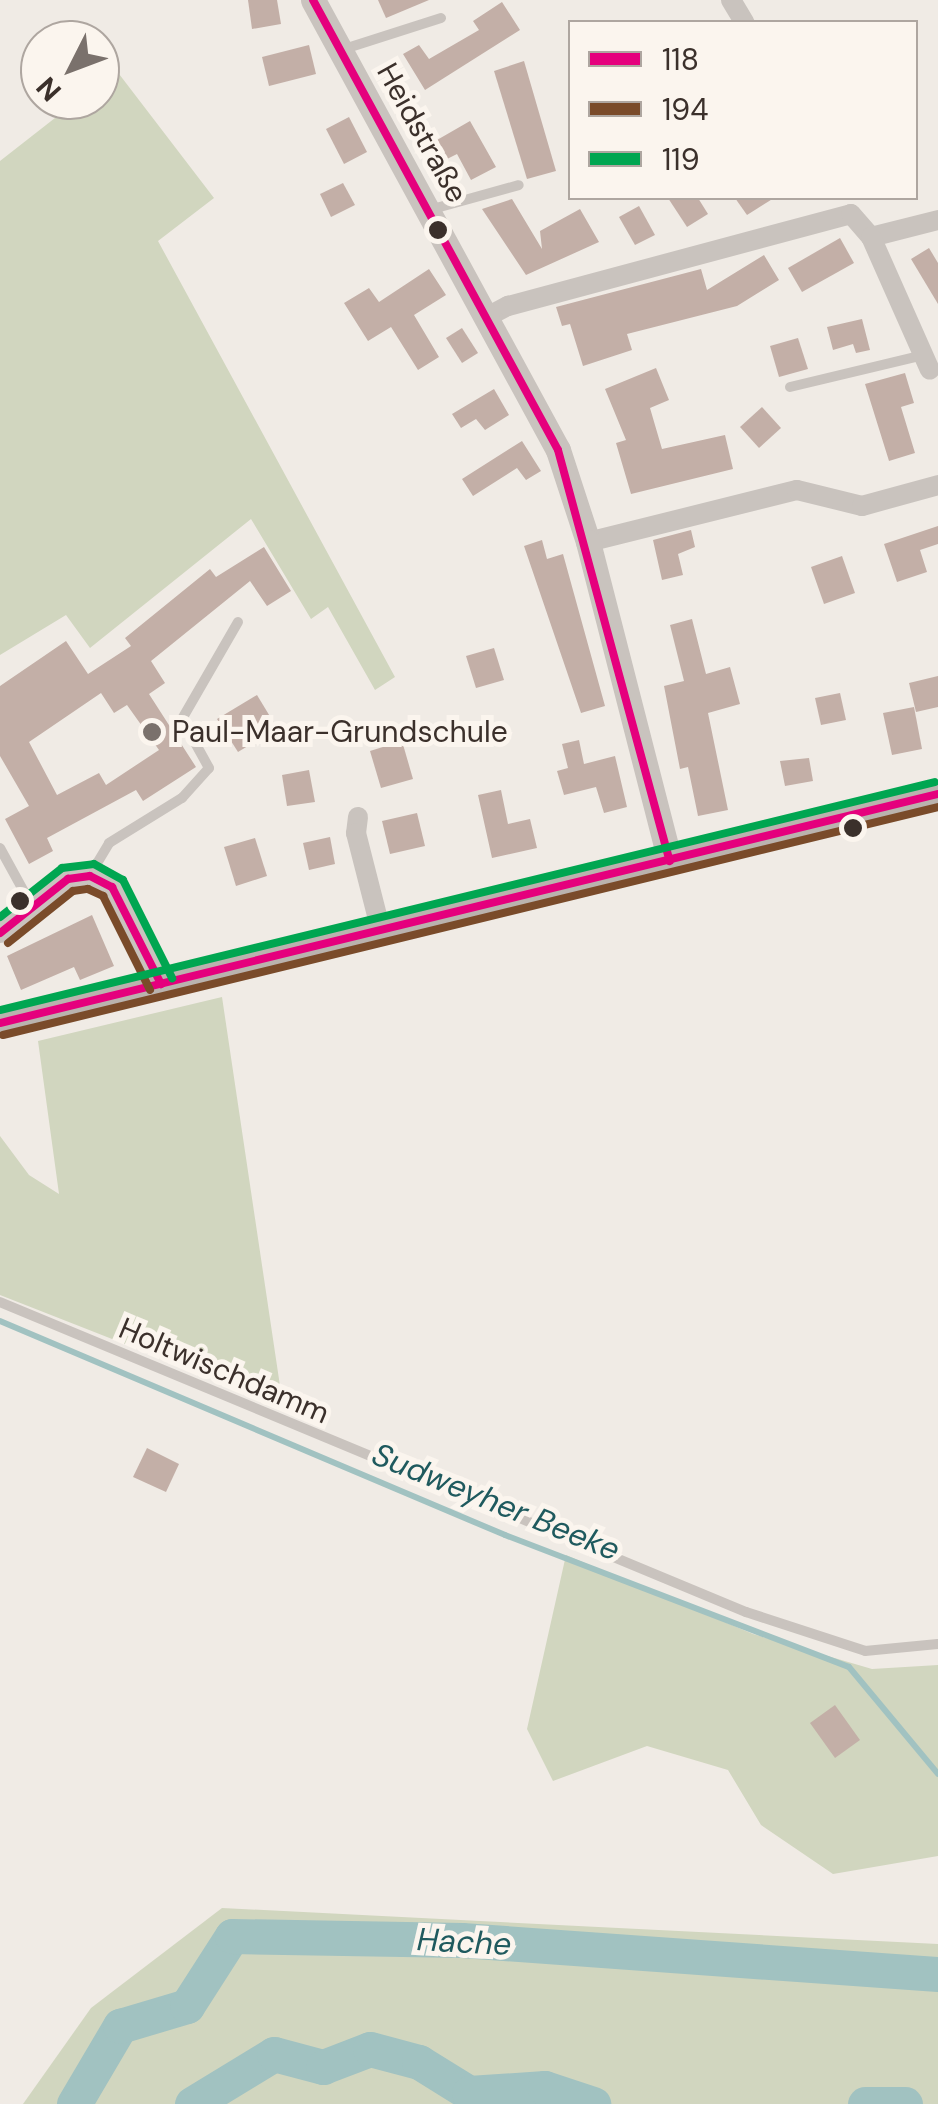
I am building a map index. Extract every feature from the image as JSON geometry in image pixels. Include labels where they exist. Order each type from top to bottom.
[{"type":"main road","points":[[0,1023],[938,794]]},
{"type":"street","name":"Heidstraße","points":[[313,0],[558,450],[588,542],[670,861]]},
{"type":"street","points":[[486,318],[846,206],[871,237],[926,363]]},
{"type":"street","points":[[871,237],[938,220]]},
{"type":"street","points":[[588,542],[797,490],[862,506],[938,485]]},
{"type":"street","points":[[358,817],[356,834],[381,931]]},
{"type":"street","points":[[0,933],[68,879],[90,876],[112,887],[162,984]]},
{"type":"lane","points":[[340,51],[442,18]]},
{"type":"lane","points":[[428,210],[519,185]]},
{"type":"lane","points":[[790,386],[926,363]]},
{"type":"lane","points":[[90,876],[109,844],[182,798],[209,768],[182,719],[238,622]]},
{"type":"lane","points":[[0,848],[33,909]]},
{"type":"lane","name":"Holtwischdamm","points":[[0,1302],[746,1612],[865,1651],[938,1644]]},
{"type":"green space","points":[[120,75],[214,198],[158,241],[395,677],[375,690],[328,607],[311,619],[251,519],[90,648],[66,615],[0,655],[0,161],[52,120],[120,120]]},
{"type":"green space","points":[[222,997],[283,1406],[0,1295],[0,1136],[29,1175],[59,1194],[38,1041]]},
{"type":"green space","points":[[566,1555],[753,1634],[872,1669],[938,1665],[938,1856],[833,1874],[761,1825],[728,1770],[647,1746],[553,1781],[527,1729]]},
{"type":"green space","points":[[222,1908],[938,1944],[938,2104],[23,2104],[91,2008]]},
{"type":"building","points":[[248,0],[277,0],[281,24],[252,29]]},
{"type":"building","points":[[378,0],[429,0],[386,18]]},
{"type":"building","points":[[502,2],[520,30],[425,90],[403,54],[419,45],[429,59],[479,30],[473,21]]},
{"type":"building","points":[[309,45],[316,74],[269,86],[262,57]]},
{"type":"building","points":[[524,61],[556,171],[527,179],[494,71]]},
{"type":"building","points":[[349,117],[367,152],[344,164],[326,129]]},
{"type":"building","points":[[470,121],[496,167],[471,180],[457,154],[447,159],[437,140]]},
{"type":"building","points":[[343,183],[355,205],[331,217],[320,194]]},
{"type":"building","points":[[512,199],[542,249],[540,231],[580,209],[599,242],[526,275],[482,209]]},
{"type":"building","points":[[669,200],[699,200],[708,214],[687,227]]},
{"type":"building","points":[[736,200],[771,200],[747,215]]},
{"type":"building","points":[[639,206],[655,235],[635,245],[619,217]]},
{"type":"building","points":[[840,238],[854,263],[802,292],[788,268]]},
{"type":"building","points":[[929,248],[938,263],[938,304],[911,259]]},
{"type":"building","points":[[764,255],[779,280],[737,306],[627,334],[632,350],[583,366],[570,324],[562,326],[556,307],[701,269],[707,290]]},
{"type":"building","points":[[429,269],[446,295],[414,315],[439,357],[418,370],[391,327],[368,341],[344,303],[369,288],[379,302]]},
{"type":"building","points":[[862,319],[870,350],[856,353],[853,344],[833,350],[827,327]]},
{"type":"building","points":[[462,328],[478,353],[462,363],[446,338]]},
{"type":"building","points":[[798,338],[808,369],[779,377],[770,346]]},
{"type":"building","points":[[656,368],[669,400],[650,408],[662,449],[725,435],[733,469],[631,494],[616,443],[626,440],[605,389]]},
{"type":"building","points":[[905,373],[914,403],[901,407],[915,453],[889,461],[865,384]]},
{"type":"building","points":[[494,389],[509,415],[485,430],[476,419],[461,428],[452,414]]},
{"type":"building","points":[[762,407],[781,428],[759,448],[740,427]]},
{"type":"building","points":[[522,441],[541,471],[526,480],[517,468],[473,496],[462,479]]},
{"type":"building","points":[[938,526],[938,544],[920,550],[927,572],[897,582],[884,544]]},
{"type":"building","points":[[691,530],[695,547],[678,554],[683,575],[662,580],[653,540]]},
{"type":"building","points":[[542,540],[547,559],[563,554],[605,706],[581,713],[524,546]]},
{"type":"building","points":[[264,547],[291,591],[267,606],[250,581],[151,661],[165,683],[149,694],[196,767],[143,801],[136,790],[47,838],[53,851],[29,864],[5,819],[29,806],[0,756],[0,686],[66,641],[88,674],[131,646],[125,638],[210,569],[216,577]],"holes":[[[101,693],[114,713],[127,705],[159,750],[106,785],[99,773],[57,795],[29,742]]]},
{"type":"building","points":[[842,556],[855,593],[824,604],[811,567]]},
{"type":"building","points":[[692,619],[706,674],[730,667],[740,704],[708,713],[728,810],[698,816],[688,767],[680,769],[664,686],[684,681],[670,625]]},
{"type":"building","points":[[494,648],[504,680],[476,688],[466,656]]},
{"type":"building","points":[[938,676],[938,707],[916,712],[909,683]]},
{"type":"building","points":[[840,693],[846,720],[821,725],[815,698]]},
{"type":"building","points":[[257,695],[277,728],[238,752],[217,719]]},
{"type":"building","points":[[914,707],[922,749],[892,755],[883,713]]},
{"type":"building","points":[[579,740],[584,764],[615,756],[627,807],[604,813],[596,787],[564,795],[557,771],[568,768],[562,744]]},
{"type":"building","points":[[402,741],[413,779],[381,788],[370,751]]},
{"type":"building","points":[[809,758],[813,781],[785,786],[780,761]]},
{"type":"building","points":[[309,770],[315,802],[287,806],[282,775]]},
{"type":"building","points":[[501,790],[508,824],[530,819],[537,848],[492,858],[478,795]]},
{"type":"building","points":[[417,813],[425,846],[390,854],[382,821]]},
{"type":"building","points":[[330,837],[335,864],[309,870],[303,843]]},
{"type":"building","points":[[255,838],[267,876],[236,886],[224,847]]},
{"type":"building","points":[[92,915],[114,966],[80,980],[74,967],[21,990],[7,956]]},
{"type":"building","points":[[147,1448],[179,1464],[166,1492],[133,1477]]},
{"type":"building","points":[[835,1705],[860,1740],[835,1758],[810,1723]]},
{"type":"waterway","name":"Sudweyher Beeke","points":[[0,1321],[505,1535],[849,1667],[938,1774]]},
{"type":"waterway","name":"Hache","points":[[74,2104],[120,2026],[187,2006],[232,1936],[462,1940],[938,1974]]},
{"type":"waterway","name":"Hache","points":[[192,2104],[274,2054],[323,2067],[370,2049],[419,2062],[469,2093],[545,2088],[593,2104]]},
{"type":"waterway","name":"Hache","points":[[865,2104],[905,2104]]},
{"type":"transit line","name":"118","points":[[313,0],[558,450],[670,861]]},
{"type":"transit line","name":"119","points":[[0,1010],[935,782]]},
{"type":"transit line","name":"118","points":[[0,1023],[938,794]]},
{"type":"transit line","name":"194","points":[[3,1035],[938,807]]},
{"type":"transit line","name":"119","points":[[0,917],[62,868],[94,864],[123,880],[172,978]]},
{"type":"transit line","name":"118","points":[[0,933],[68,879],[90,876],[112,887],[161,984]]},
{"type":"transit line","name":"194","points":[[8,943],[73,891],[88,889],[103,896],[150,990]]},
{"type":"place","name":"Paul-Maar-Grundschule","points":[[152,732]]}]
